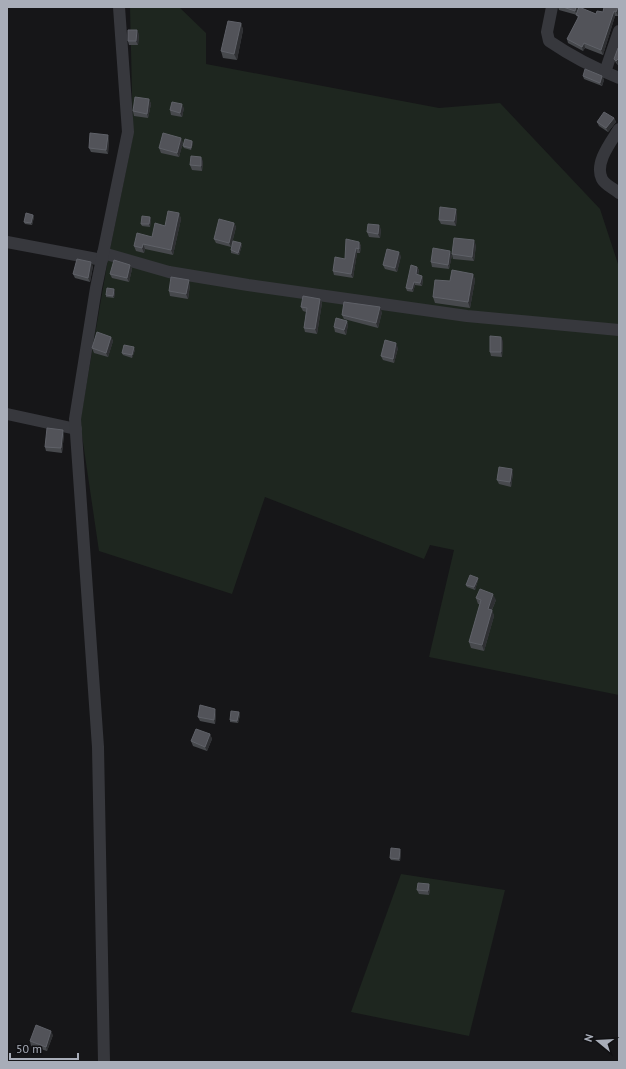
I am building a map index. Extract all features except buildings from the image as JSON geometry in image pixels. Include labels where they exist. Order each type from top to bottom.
[{"type":"street","points":[[104,1062],[98,747],[75,419],[96,288],[128,132],[119,7]]},
{"type":"street","points":[[552,7],[547,32],[549,41],[571,56],[619,78]]},
{"type":"street","points":[[605,72],[619,31]]},
{"type":"street","points":[[619,129],[601,161],[600,171],[602,180],[619,193]]},
{"type":"street","points":[[7,242],[103,256],[169,272],[256,286],[467,316],[619,330]]},
{"type":"street","points":[[7,414],[76,429]]},
{"type":"shaded area","points":[[130,7],[179,7],[206,33],[206,64],[439,108],[500,103],[600,209],[619,267],[619,695],[429,657],[454,550],[430,545],[424,559],[265,497],[232,594],[99,551],[80,422],[108,259],[133,136]]},
{"type":"shaded area","points":[[401,874],[505,890],[469,1036],[351,1012]]}]
